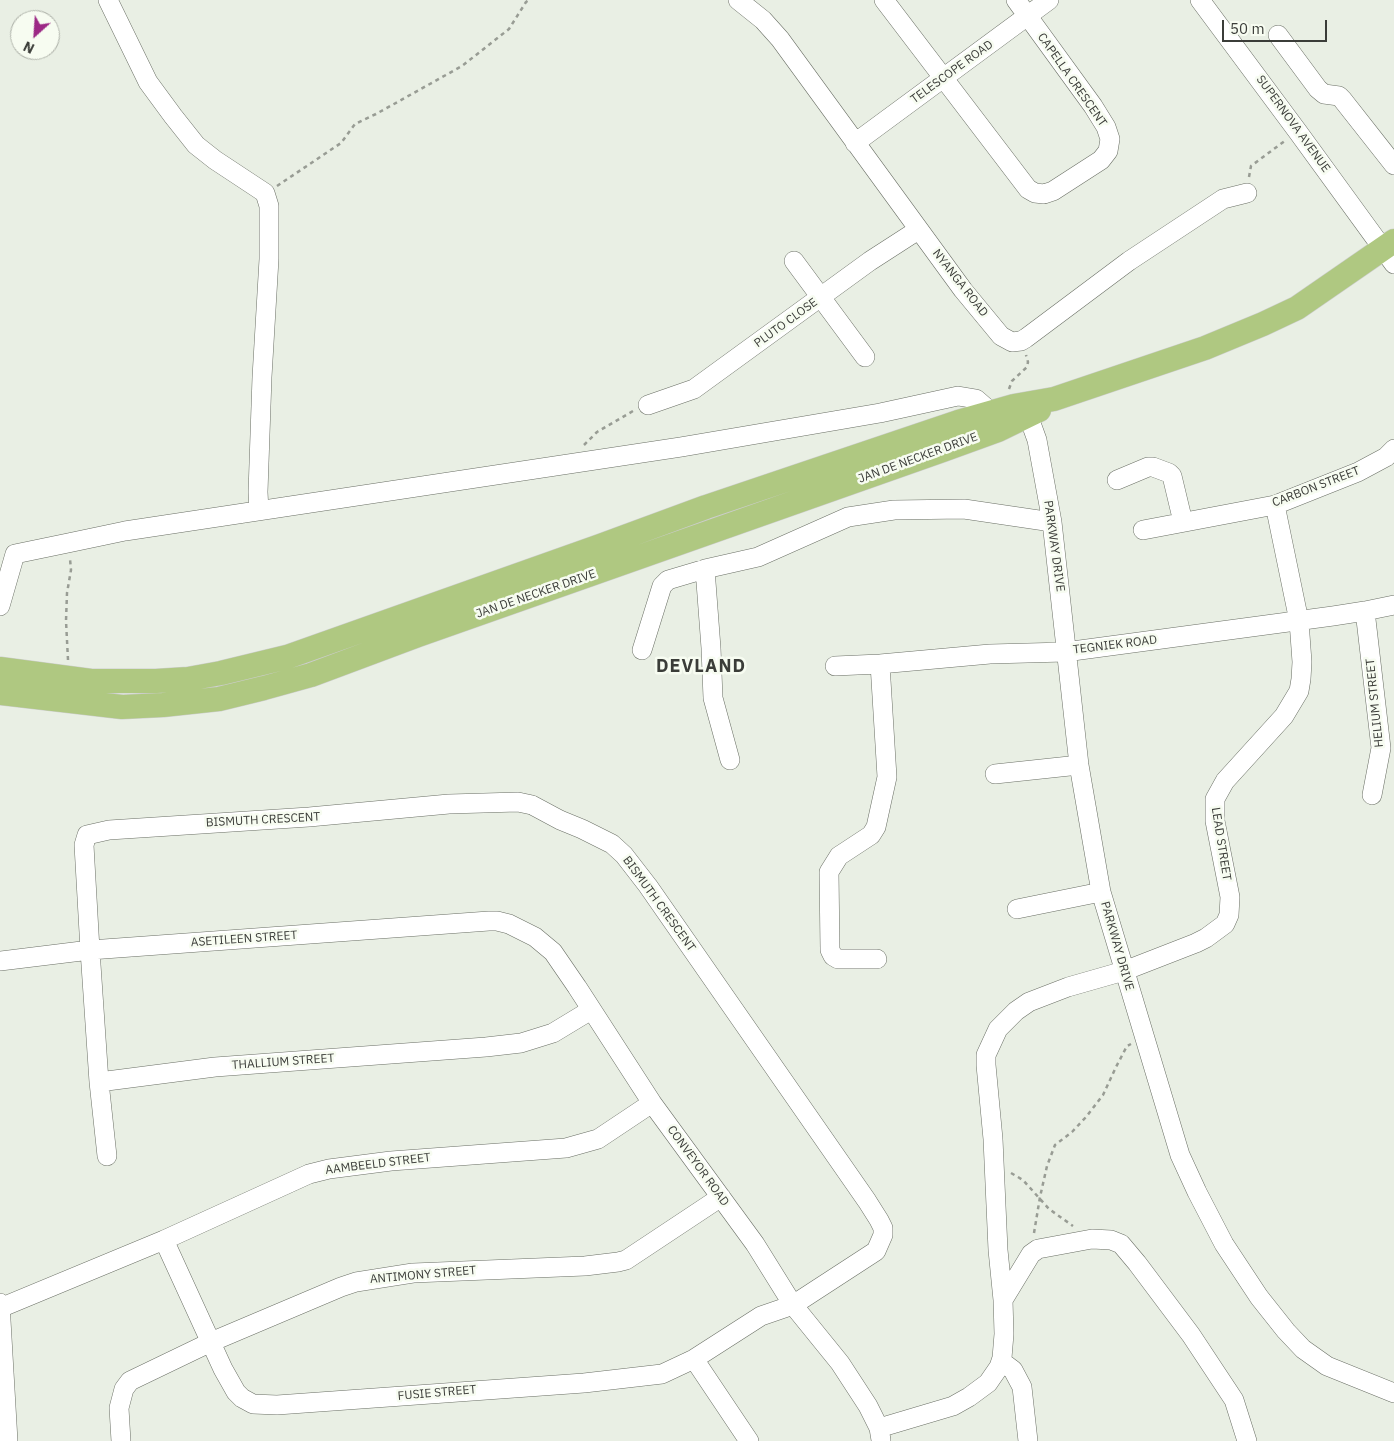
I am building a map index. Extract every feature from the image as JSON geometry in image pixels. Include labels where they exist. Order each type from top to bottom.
[{"type":"main road","name":"JAN DE NECKER DRIVE","points":[[0,669],[91,681],[147,681],[188,679],[287,657],[706,507],[991,412],[1022,409],[1205,348],[1297,308],[1391,251]]},
{"type":"main road","name":"JAN DE NECKER DRIVE","points":[[0,693],[122,707],[218,699],[273,686],[310,675],[998,430],[1022,409]]},
{"type":"street","points":[[108,0],[148,82],[173,116],[196,145],[265,193],[269,206],[269,259],[262,377],[259,511]]},
{"type":"street","name":"NYANGA ROAD","points":[[738,0],[763,20],[780,40],[918,230],[963,290],[1001,336],[1012,342],[1021,342]]},
{"type":"street","points":[[884,0],[943,77]]},
{"type":"street","points":[[1016,0],[1027,16]]},
{"type":"street","name":"TELESCOPE ROAD","points":[[855,143],[1049,0]]},
{"type":"street","name":"SUPERNOVA AVENUE","points":[[1200,0],[1298,132],[1391,251]]},
{"type":"street","name":"CAPELLA CRESCENT","points":[[943,77],[1032,192],[1044,194],[1053,192],[1096,164],[1108,152],[1110,139],[1106,127],[1093,106],[1027,16]]},
{"type":"street","points":[[1278,35],[1318,89],[1324,94],[1342,98],[1394,165]]},
{"type":"street","points":[[1021,342],[1129,261],[1223,199],[1247,193]]},
{"type":"street","name":"PLUTO CLOSE","points":[[648,404],[694,389],[822,298],[870,261],[918,230]]},
{"type":"street","points":[[794,261],[865,357]]},
{"type":"street","points":[[0,606],[15,554],[68,542],[125,531],[681,447],[880,413],[958,396],[976,399],[991,412]]},
{"type":"street","name":"PARKWAY DRIVE","points":[[1022,409],[1037,440],[1052,522],[1079,765],[1101,892],[1180,1155],[1224,1244],[1259,1297],[1286,1331],[1308,1353],[1327,1366],[1394,1393]]},
{"type":"street","name":"CARBON STREET","points":[[1143,530],[1275,505],[1358,472],[1386,457],[1394,448]]},
{"type":"street","points":[[1117,480],[1152,467],[1168,473],[1172,476],[1183,522]]},
{"type":"street","name":"LEAD STREET","points":[[1001,1361],[1004,1334],[1003,1300],[998,1250],[995,1161],[986,1073],[986,1055],[998,1029],[1016,1011],[1029,1002],[1168,955],[1206,938],[1225,924],[1230,909],[1230,896],[1215,821],[1215,799],[1226,782],[1284,716],[1299,691],[1302,662],[1299,620],[1275,505]]},
{"type":"street","points":[[642,650],[662,586],[668,580],[758,557],[848,517],[894,510],[964,508],[1052,522]]},
{"type":"street","points":[[705,569],[713,698],[730,760]]},
{"type":"street","name":"TEGNIEK ROAD","points":[[834,666],[880,664],[990,654],[1065,652],[1365,612],[1394,605]]},
{"type":"street","name":"HELIUM STREET","points":[[1365,612],[1381,748],[1372,795]]},
{"type":"street","points":[[877,959],[838,959],[833,956],[830,950],[829,872],[839,856],[872,835],[876,827],[887,777],[880,664]]},
{"type":"street","points":[[994,774],[1079,765]]},
{"type":"street","name":"BISMUTH CRESCENT","points":[[90,950],[84,845],[87,835],[94,832],[187,824],[309,818],[448,804],[518,802],[532,805],[612,844],[624,854],[640,875],[883,1228],[883,1235],[876,1250],[793,1304]]},
{"type":"street","points":[[1017,909],[1101,892]]},
{"type":"street","name":"ASETILEEN STREET","points":[[0,961],[90,950],[489,921]]},
{"type":"street","name":"CONVEYOR ROAD","points":[[489,921],[497,921],[522,930],[534,936],[553,952],[652,1103],[755,1244],[793,1304],[840,1363],[868,1406],[880,1435]]},
{"type":"street","points":[[90,950],[99,1082],[107,1156]]},
{"type":"street","name":"THALLIUM STREET","points":[[99,1082],[215,1067],[521,1043],[553,1034],[591,1010]]},
{"type":"street","name":"AAMBEELD STREET","points":[[0,1308],[164,1240],[290,1181],[309,1174],[329,1169],[391,1161],[566,1148],[598,1139],[652,1103]]},
{"type":"street","name":"ANTIMONY STREET","points":[[121,1441],[118,1413],[122,1396],[128,1384],[134,1378],[211,1342],[356,1282],[413,1274],[585,1266],[626,1260],[721,1197]]},
{"type":"street","points":[[1003,1300],[1031,1254],[1038,1249],[1092,1239],[1111,1240],[1121,1244],[1190,1335],[1234,1400],[1247,1441]]},
{"type":"street","name":"FUSIE STREET","points":[[164,1240],[223,1369],[236,1392],[246,1401],[259,1405],[286,1405],[584,1383],[662,1374],[694,1359],[761,1316],[793,1304]]},
{"type":"street","points":[[0,1303],[8,1441]]},
{"type":"street","points":[[694,1359],[749,1441]]},
{"type":"street","points":[[880,1435],[953,1406],[969,1397],[988,1383],[1001,1361],[1013,1370],[1022,1387],[1028,1441]]},
{"type":"path","points":[[265,193],[341,143],[354,124],[376,114],[462,66],[509,29],[529,0]]},
{"type":"path","points":[[1247,193],[1251,166],[1298,132]]},
{"type":"path","points":[[1021,342],[1028,362],[1027,367],[1008,387],[1022,409]]},
{"type":"path","points":[[570,464],[583,446],[597,432],[648,404]]},
{"type":"path","points":[[68,542],[72,570],[67,593],[68,678]]},
{"type":"path","points":[[1031,1254],[1040,1197],[1054,1145],[1072,1132],[1086,1117],[1103,1094],[1128,1046],[1144,1034]]},
{"type":"path","points":[[995,1161],[1023,1180],[1050,1208],[1092,1239]]},
{"type":"district","name":"DEVLAND","points":[[701,667]]}]
